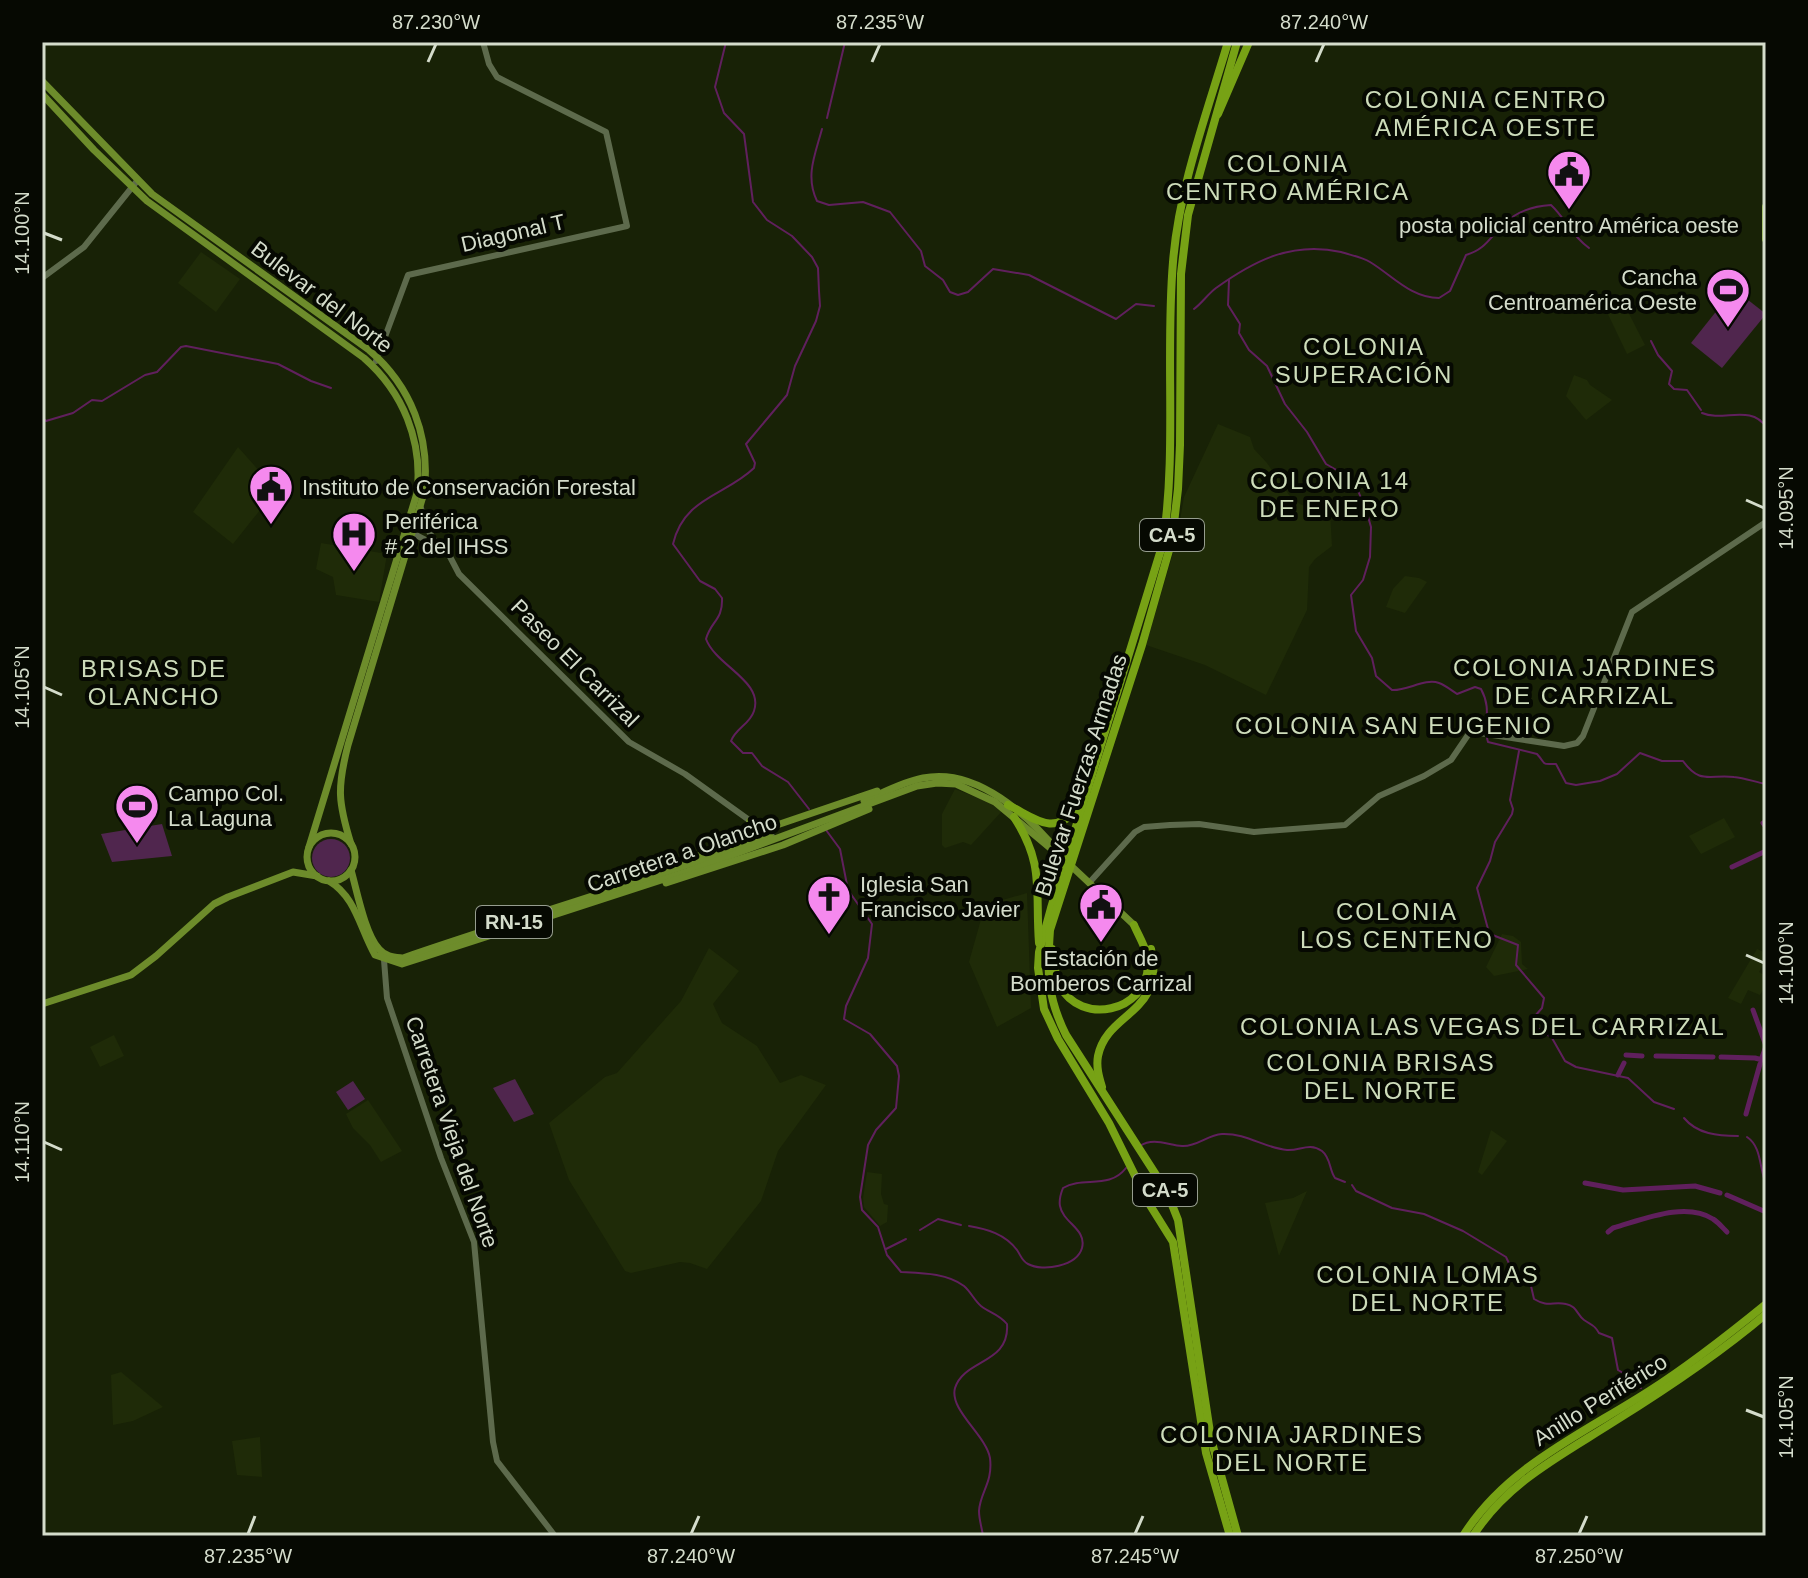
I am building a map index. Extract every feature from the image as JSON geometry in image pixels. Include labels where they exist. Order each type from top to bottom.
[{"type":"highway","name":"Bulevar Fuerzas Armadas","points":[[1228,42],[1188,178],[1175,243],[1170,347],[1170,473],[1163,543],[1039,952],[1041,992],[1051,1026],[1109,1123],[1148,1202],[1168,1230],[1177,1256],[1206,1453],[1230,1536]]},
{"type":"highway","name":"Bulevar Fuerzas Armadas","points":[[1237,42],[1188,215],[1181,274],[1180,445],[1172,540],[1142,645],[1050,930],[1047,965],[1055,1012],[1104,1096],[1167,1192],[1178,1220],[1211,1439],[1238,1536]]},
{"type":"highway","points":[[1211,125],[1223,105],[1249,42]]},
{"type":"highway","points":[[1766,207],[1766,239]]},
{"type":"highway","points":[[1008,805],[1050,825],[1067,820],[1081,806]]},
{"type":"highway","points":[[1014,817],[1027,837],[1036,865],[1039,952]]},
{"type":"highway","points":[[1050,930],[1056,975],[1065,993],[1080,1006],[1105,1010],[1131,998],[1146,976],[1147,953],[1134,925]]},
{"type":"highway","points":[[1104,1096],[1097,1066],[1100,1051],[1112,1030],[1144,999],[1153,975],[1151,950],[1134,925]]},
{"type":"highway","points":[[1135,1179],[1145,1184],[1151,1179],[1153,1170]]},
{"type":"highway","points":[[1148,1202],[1148,1192],[1153,1187],[1167,1192]]},
{"type":"highway","name":"Anillo Periférico","points":[[1463,1536],[1482,1509],[1515,1477],[1692,1362],[1766,1304]]},
{"type":"highway","name":"Anillo Periférico","points":[[1473,1536],[1504,1496],[1530,1475],[1679,1380],[1766,1314]]},
{"type":"main road","name":"Bulevar del Norte","points":[[42,81],[135,185],[378,357],[410,398],[421,430],[426,482],[421,508],[410,532],[308,850]]},
{"type":"main road","name":"Bulevar del Norte","points":[[42,94],[135,185],[373,366],[405,409],[418,460],[418,482],[410,532],[339,784],[340,803],[351,844]]},
{"type":"main road","name":"Carretera a Olancho","points":[[351,870],[378,948],[390,957],[403,958],[688,869],[867,803],[923,777],[946,777],[979,786],[1008,805],[1134,925]]},
{"type":"main road","name":"Carretera a Olancho","points":[[897,790],[926,784],[956,784],[995,802],[1052,848]]},
{"type":"main road","points":[[750,821],[768,830],[897,790]]},
{"type":"main road","points":[[643,882],[657,885],[783,845],[830,826],[897,790]]},
{"type":"main road","points":[[643,882],[684,860],[749,837],[754,828],[750,821]]},
{"type":"main road","points":[[293,872],[313,841],[326,834],[340,835],[351,844]]},
{"type":"main road","name":"RN-15","points":[[351,844],[355,858],[351,870]]},
{"type":"main road","points":[[308,850],[309,866],[317,876]]},
{"type":"main road","points":[[329,881],[341,879],[351,870]]},
{"type":"main road","points":[[42,1004],[131,975],[214,904],[293,872],[317,876],[342,889],[350,899],[375,955],[388,961],[385,972]]},
{"type":"main road","name":"Carretera a Olancho","points":[[388,961],[402,964],[442,952],[643,882]]},
{"type":"street","name":"Diagonal T","points":[[378,357],[408,275],[627,226],[606,132],[497,77],[489,64],[483,42]]},
{"type":"street","points":[[42,278],[84,247],[135,185]]},
{"type":"street","points":[[373,366],[378,357]]},
{"type":"street","name":"Paseo El Carrizal","points":[[421,508],[426,527],[437,544]]},
{"type":"street","points":[[1086,880],[1144,827],[1199,824],[1254,832],[1347,824],[1379,796],[1451,760],[1468,735],[1480,731],[1564,746],[1577,743],[1583,736],[1632,612],[1766,522]]},
{"type":"street","name":"Paseo El Carrizal","points":[[410,532],[437,544],[449,554],[459,574],[629,742],[685,774],[750,821]]},
{"type":"street","points":[[768,830],[783,845]]},
{"type":"street","name":"Carretera Vieja del Norte","points":[[385,972],[387,998],[448,1179],[474,1242],[497,1461],[555,1536]]},
{"type":"shaded area","points":[[201,252],[240,279],[216,312],[178,283]]},
{"type":"shaded area","name":"Cancha Centroamérica Oeste","points":[[1734,289],[1766,314],[1722,368],[1691,343]]},
{"type":"shaded area","points":[[1622,300],[1645,345],[1627,354],[1605,308]]},
{"type":"shaded area","points":[[1574,375],[1587,380],[1612,400],[1586,420],[1566,396]]},
{"type":"shaded area","points":[[1218,424],[1250,437],[1254,449],[1289,495],[1300,504],[1314,510],[1330,511],[1332,546],[1309,567],[1307,610],[1266,695],[1205,665],[1146,645],[1176,543],[1184,497]]},
{"type":"shaded area","points":[[238,447],[276,490],[233,544],[193,512]]},
{"type":"shaded area","name":"Periférica # 2 del IHSS","points":[[321,543],[387,554],[379,602],[336,595],[333,577],[316,569]]},
{"type":"shaded area","points":[[1405,576],[1427,582],[1405,613],[1386,607],[1393,589]]},
{"type":"shaded area","points":[[955,789],[1002,811],[971,845],[963,842],[945,848],[942,845],[942,814]]},
{"type":"shaded area","points":[[1724,818],[1735,837],[1701,854],[1689,836]]},
{"type":"shaded area","name":"Campo Col. La Laguna","points":[[162,824],[172,856],[112,862],[101,834]]},
{"type":"shaded area","points":[[331,839],[345,844],[350,858],[345,872],[331,877],[317,872],[312,858],[317,844]]},
{"type":"shaded area","points":[[1027,893],[1031,1008],[997,1027],[969,962],[985,905]]},
{"type":"shaded area","points":[[1502,934],[1513,936],[1521,942],[1522,964],[1528,969],[1494,976],[1486,967]]},
{"type":"shaded area","points":[[709,948],[739,971],[713,1004],[722,1023],[757,1046],[780,1083],[801,1075],[826,1085],[778,1151],[761,1201],[707,1269],[680,1262],[631,1273],[625,1271],[569,1180],[549,1123],[605,1077],[617,1073],[681,1001]]},
{"type":"shaded area","points":[[1757,949],[1766,953],[1766,960],[1759,972],[1766,976],[1766,985],[1760,995],[1748,990],[1741,1004],[1728,998]]},
{"type":"shaded area","points":[[114,1035],[124,1056],[100,1067],[90,1047]]},
{"type":"shaded area","points":[[515,1079],[534,1114],[514,1122],[493,1088]]},
{"type":"shaded area","points":[[353,1081],[365,1099],[348,1110],[336,1092]]},
{"type":"shaded area","points":[[368,1100],[402,1151],[381,1162],[353,1128],[346,1114]]},
{"type":"shaded area","points":[[1491,1130],[1507,1141],[1482,1175],[1478,1172]]},
{"type":"shaded area","points":[[867,1172],[882,1174],[881,1194],[884,1204],[888,1205],[887,1222],[880,1226],[864,1207]]},
{"type":"shaded area","points":[[1307,1191],[1279,1256],[1265,1203],[1293,1198]]},
{"type":"shaded area","points":[[121,1372],[163,1407],[133,1421],[113,1425],[111,1375]]},
{"type":"shaded area","points":[[260,1437],[262,1477],[237,1475],[232,1441]]},
{"type":"waterway","points":[[726,42],[715,87],[724,113],[744,134],[753,202],[767,220],[792,236],[812,257],[818,268],[820,306],[795,366],[787,395],[746,444],[755,463],[754,468],[686,516],[673,544],[700,581],[715,589],[722,598],[721,611],[706,639],[711,649],[746,682],[755,700],[752,715],[731,741],[743,753],[752,753],[762,766],[788,782],[809,809]]},
{"type":"waterway","points":[[827,118],[845,42]]},
{"type":"waterway","points":[[822,129],[811,174],[817,201],[829,205],[863,202],[890,212],[921,251],[925,266],[943,280],[950,292],[958,295],[968,292],[993,269],[1029,275],[1116,319],[1136,304],[1154,306]]},
{"type":"waterway","points":[[1194,309],[1216,288],[1260,261],[1307,249],[1341,252],[1363,259],[1411,290],[1439,298],[1450,291],[1466,255],[1483,246],[1514,216],[1551,205],[1589,248]]},
{"type":"waterway","points":[[1229,280],[1228,305],[1240,324],[1239,333],[1249,350],[1267,366],[1285,404],[1326,464],[1347,476],[1359,493],[1367,513],[1371,527],[1370,557],[1363,580],[1351,595],[1356,631],[1372,658],[1376,676],[1392,690],[1434,682],[1457,694],[1475,687],[1481,689],[1487,711],[1488,742],[1537,754],[1544,763],[1556,764],[1566,783],[1576,785],[1600,781],[1617,774],[1640,753],[1662,761],[1683,761],[1700,776],[1726,776],[1766,784]]},
{"type":"waterway","points":[[1651,341],[1672,371],[1669,384],[1674,389],[1687,390],[1701,410]]},
{"type":"waterway","points":[[42,417],[46,421],[73,413],[92,400],[102,401],[145,375],[157,372],[181,347],[186,346],[278,364],[331,388]]},
{"type":"waterway","points":[[1702,413],[1753,416],[1766,427]]},
{"type":"waterway","points":[[1519,751],[1510,800],[1512,814],[1495,842],[1477,888],[1490,934],[1518,945],[1516,965],[1544,998],[1542,1008],[1535,1016],[1536,1027],[1552,1038],[1565,1061],[1576,1067],[1628,1078],[1654,1102],[1674,1109]]},
{"type":"waterway","points":[[1763,823],[1766,827]]},
{"type":"waterway","points":[[826,830],[840,849],[848,890],[872,924],[868,958],[846,1006],[844,1019],[870,1034],[897,1066],[899,1076],[896,1108],[876,1130],[868,1145],[860,1197],[862,1210],[878,1227],[887,1255],[901,1272],[950,1278],[1007,1324],[1001,1347],[967,1371],[955,1388],[957,1405],[982,1440],[990,1458],[990,1474],[979,1511],[983,1536]]},
{"type":"waterway","points":[[1732,867],[1766,851]]},
{"type":"waterway","points":[[1753,1010],[1766,1046],[1761,1060]]},
{"type":"waterway","points":[[1626,1055],[1642,1056]]},
{"type":"waterway","points":[[1656,1056],[1713,1057]]},
{"type":"waterway","points":[[1721,1057],[1766,1061]]},
{"type":"waterway","points":[[1618,1075],[1624,1063]]},
{"type":"waterway","points":[[1746,1114],[1760,1064]]},
{"type":"waterway","points":[[1684,1118],[1702,1131],[1738,1136]]},
{"type":"waterway","points":[[1140,1146],[1155,1142],[1187,1146],[1212,1136],[1231,1134],[1287,1150],[1313,1147],[1325,1154],[1335,1178],[1345,1182]]},
{"type":"waterway","points":[[1747,1137],[1758,1152],[1766,1184]]},
{"type":"waterway","points":[[969,1226],[1001,1236],[1028,1264],[1059,1266],[1079,1254],[1083,1241],[1062,1212],[1060,1202],[1063,1188],[1112,1179],[1126,1168]]},
{"type":"waterway","points":[[1585,1183],[1623,1190],[1695,1186],[1720,1193]]},
{"type":"waterway","points":[[1352,1185],[1356,1191],[1392,1208],[1424,1214],[1463,1231],[1506,1257],[1515,1276],[1531,1286],[1534,1299],[1543,1303],[1570,1305],[1599,1333],[1612,1338],[1618,1370],[1628,1376]]},
{"type":"waterway","points":[[1727,1195],[1766,1212]]},
{"type":"waterway","points":[[1608,1232],[1650,1217],[1677,1212],[1702,1214],[1727,1232]]},
{"type":"waterway","points":[[920,1230],[938,1219],[961,1225]]},
{"type":"waterway","points":[[886,1249],[906,1239]]},
{"type":"waterway","points":[[1632,1379],[1641,1388]]},
{"type":"place","name":"posta policial centro América oeste","points":[[1569,211]]},
{"type":"place","name":"Cancha Centroamérica Oeste","points":[[1728,329]]},
{"type":"place","name":"Instituto de Conservación Forestal","points":[[271,526]]},
{"type":"place","name":"Periférica # 2 del IHSS","points":[[354,573]]},
{"type":"place","name":"Campo Col. La Laguna","points":[[137,845]]},
{"type":"place","name":"Iglesia San Francisco Javier","points":[[829,936]]},
{"type":"place","name":"Estación de Bomberos Carrizal","points":[[1101,944]]},
{"type":"district","name":"COLONIA CENTRO AMÉRICA OESTE","points":[[1486,113]]},
{"type":"district","name":"COLONIA CENTRO AMÉRICA","points":[[1288,177]]},
{"type":"district","name":"COLONIA SUPERACIÓN","points":[[1364,360]]},
{"type":"district","name":"COLONIA 14 DE ENERO","points":[[1330,494]]},
{"type":"district","name":"COLONIA JARDINES DE CARRIZAL","points":[[1585,681]]},
{"type":"district","name":"BRISAS DE OLANCHO","points":[[154,682]]},
{"type":"district","name":"COLONIA SAN EUGENIO","points":[[1394,725]]},
{"type":"district","name":"COLONIA LOS CENTENO","points":[[1397,925]]},
{"type":"district","name":"COLONIA LAS VEGAS DEL CARRIZAL","points":[[1483,1026]]},
{"type":"district","name":"COLONIA BRISAS DEL NORTE","points":[[1381,1076]]},
{"type":"district","name":"COLONIA LOMAS DEL NORTE","points":[[1428,1288]]},
{"type":"district","name":"COLONIA JARDINES DEL NORTE","points":[[1292,1448]]}]
